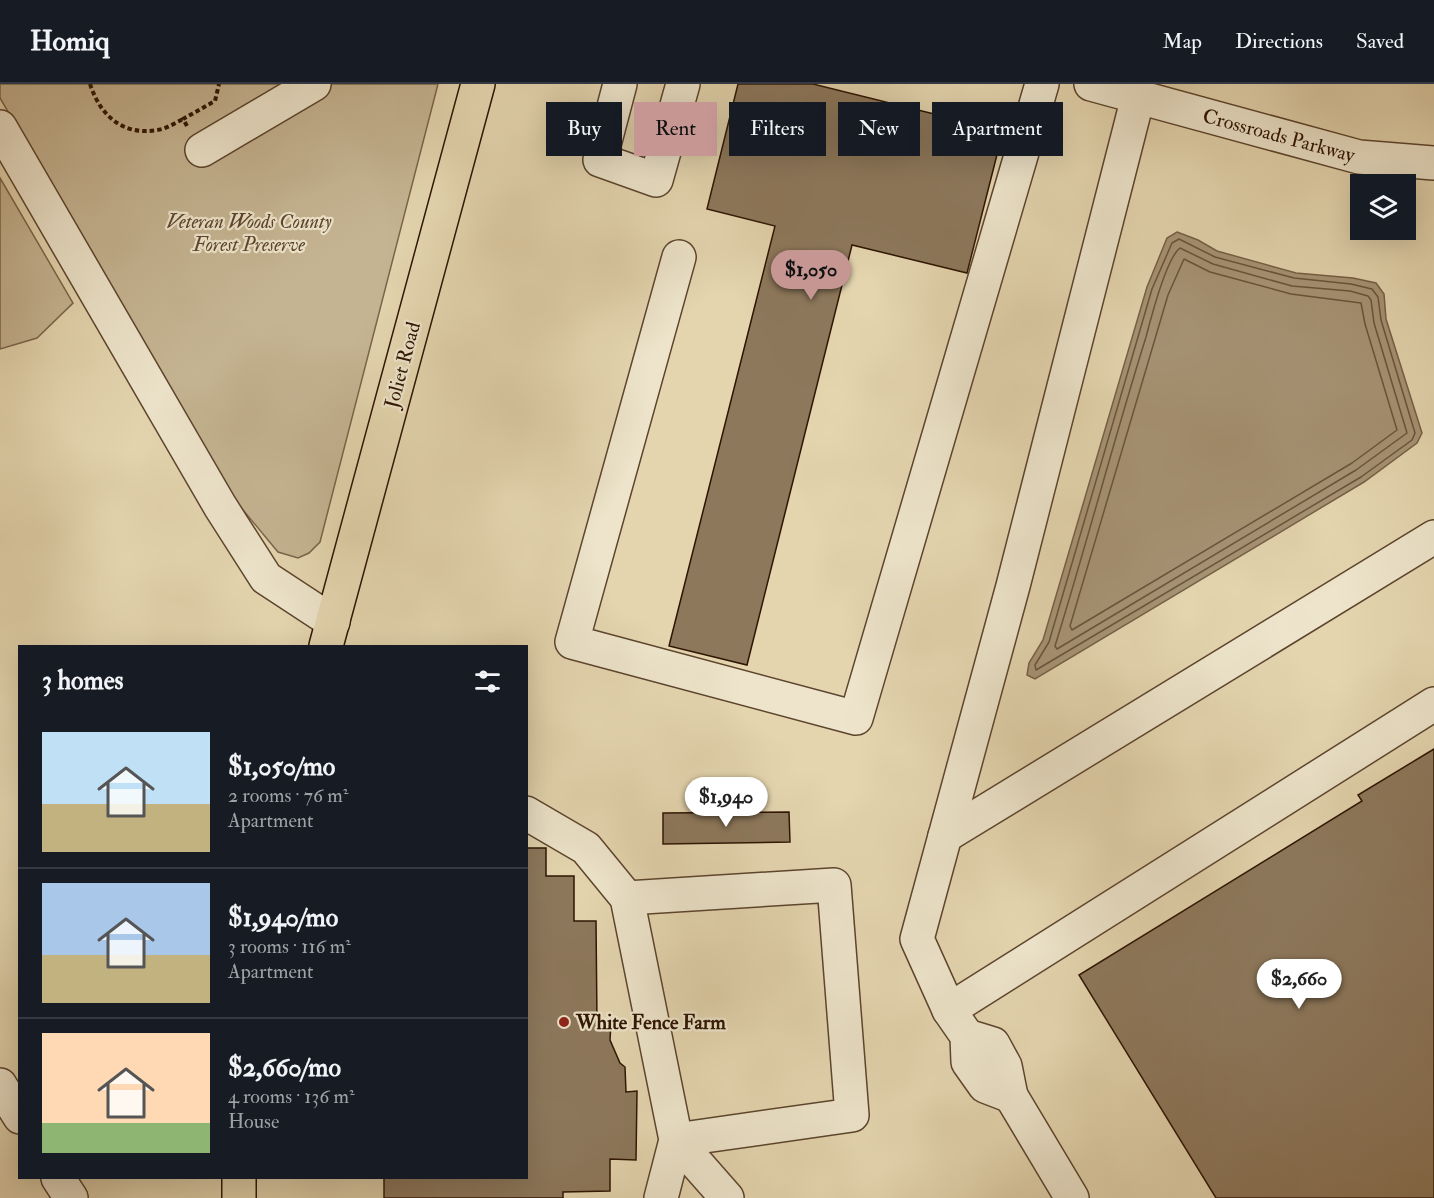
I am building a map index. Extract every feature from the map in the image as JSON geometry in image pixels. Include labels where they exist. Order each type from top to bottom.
[{"type":"main road","name":"Joliet Road","points":[[329,634],[478,84]]},
{"type":"main road","points":[[238,1198],[239,1179]]},
{"type":"street","points":[[202,150],[314,84]]},
{"type":"street","points":[[620,84],[600,160],[656,180],[683,84]]},
{"type":"street","points":[[679,257],[572,642],[856,717],[1042,84]]},
{"type":"street","name":"Crossroads Parkway","points":[[1096,85],[1359,157],[1434,163]]},
{"type":"street","points":[[1072,1198],[1011,1096],[985,1086],[968,1062],[958,1023],[917,939],[1016,575],[1138,97]]},
{"type":"street","points":[[0,127],[220,506],[266,578],[329,634]]},
{"type":"street","points":[[945,836],[1434,537]]},
{"type":"street","points":[[958,1023],[1434,704]]},
{"type":"street","points":[[528,814],[586,848],[627,898],[676,1140],[661,1198]]},
{"type":"street","points":[[627,898],[834,885],[852,1115],[676,1140]]},
{"type":"street","points":[[0,1085],[18,1114]]},
{"type":"street","points":[[676,1140],[727,1198]]},
{"type":"street","points":[[59,1179],[71,1198]]},
{"type":"path","points":[[90,84],[96,102],[121,126],[139,131],[159,130],[183,119]]},
{"type":"green space","name":"Veteran Woods County Forest Preserve","points":[[0,84],[438,84],[320,542],[309,553],[298,558],[278,552],[233,498],[0,98]]},
{"type":"green space","points":[[0,178],[73,303],[37,338],[0,349]]},
{"type":"water","points":[[1177,232],[1217,251],[1296,273],[1353,278],[1376,283],[1384,294],[1386,319],[1422,433],[1417,443],[1364,482],[1035,679],[1027,675],[1029,663],[1043,640],[1147,287],[1167,238]]},
{"type":"building","points":[[738,84],[813,84],[886,102],[838,102],[838,156],[920,156],[920,110],[932,113],[932,156],[997,156],[967,273],[852,245],[747,665],[669,646],[775,226],[707,209],[729,120],[729,156],[826,156],[826,102],[734,102]]},
{"type":"building","points":[[1434,749],[1434,1198],[1216,1198],[1079,975],[1362,801],[1358,795]]},
{"type":"building","points":[[789,812],[790,842],[663,844],[663,813]]},
{"type":"building","name":"White Fence Farm","points":[[528,848],[546,848],[546,876],[574,876],[574,921],[596,921],[597,1022],[611,1023],[610,1040],[620,1063],[625,1067],[626,1092],[637,1091],[636,1160],[610,1159],[610,1191],[563,1192],[563,1198],[384,1198],[384,1179],[528,1179]]},
{"type":"place","name":"White Fence Farm","points":[[564,1022]]}]
